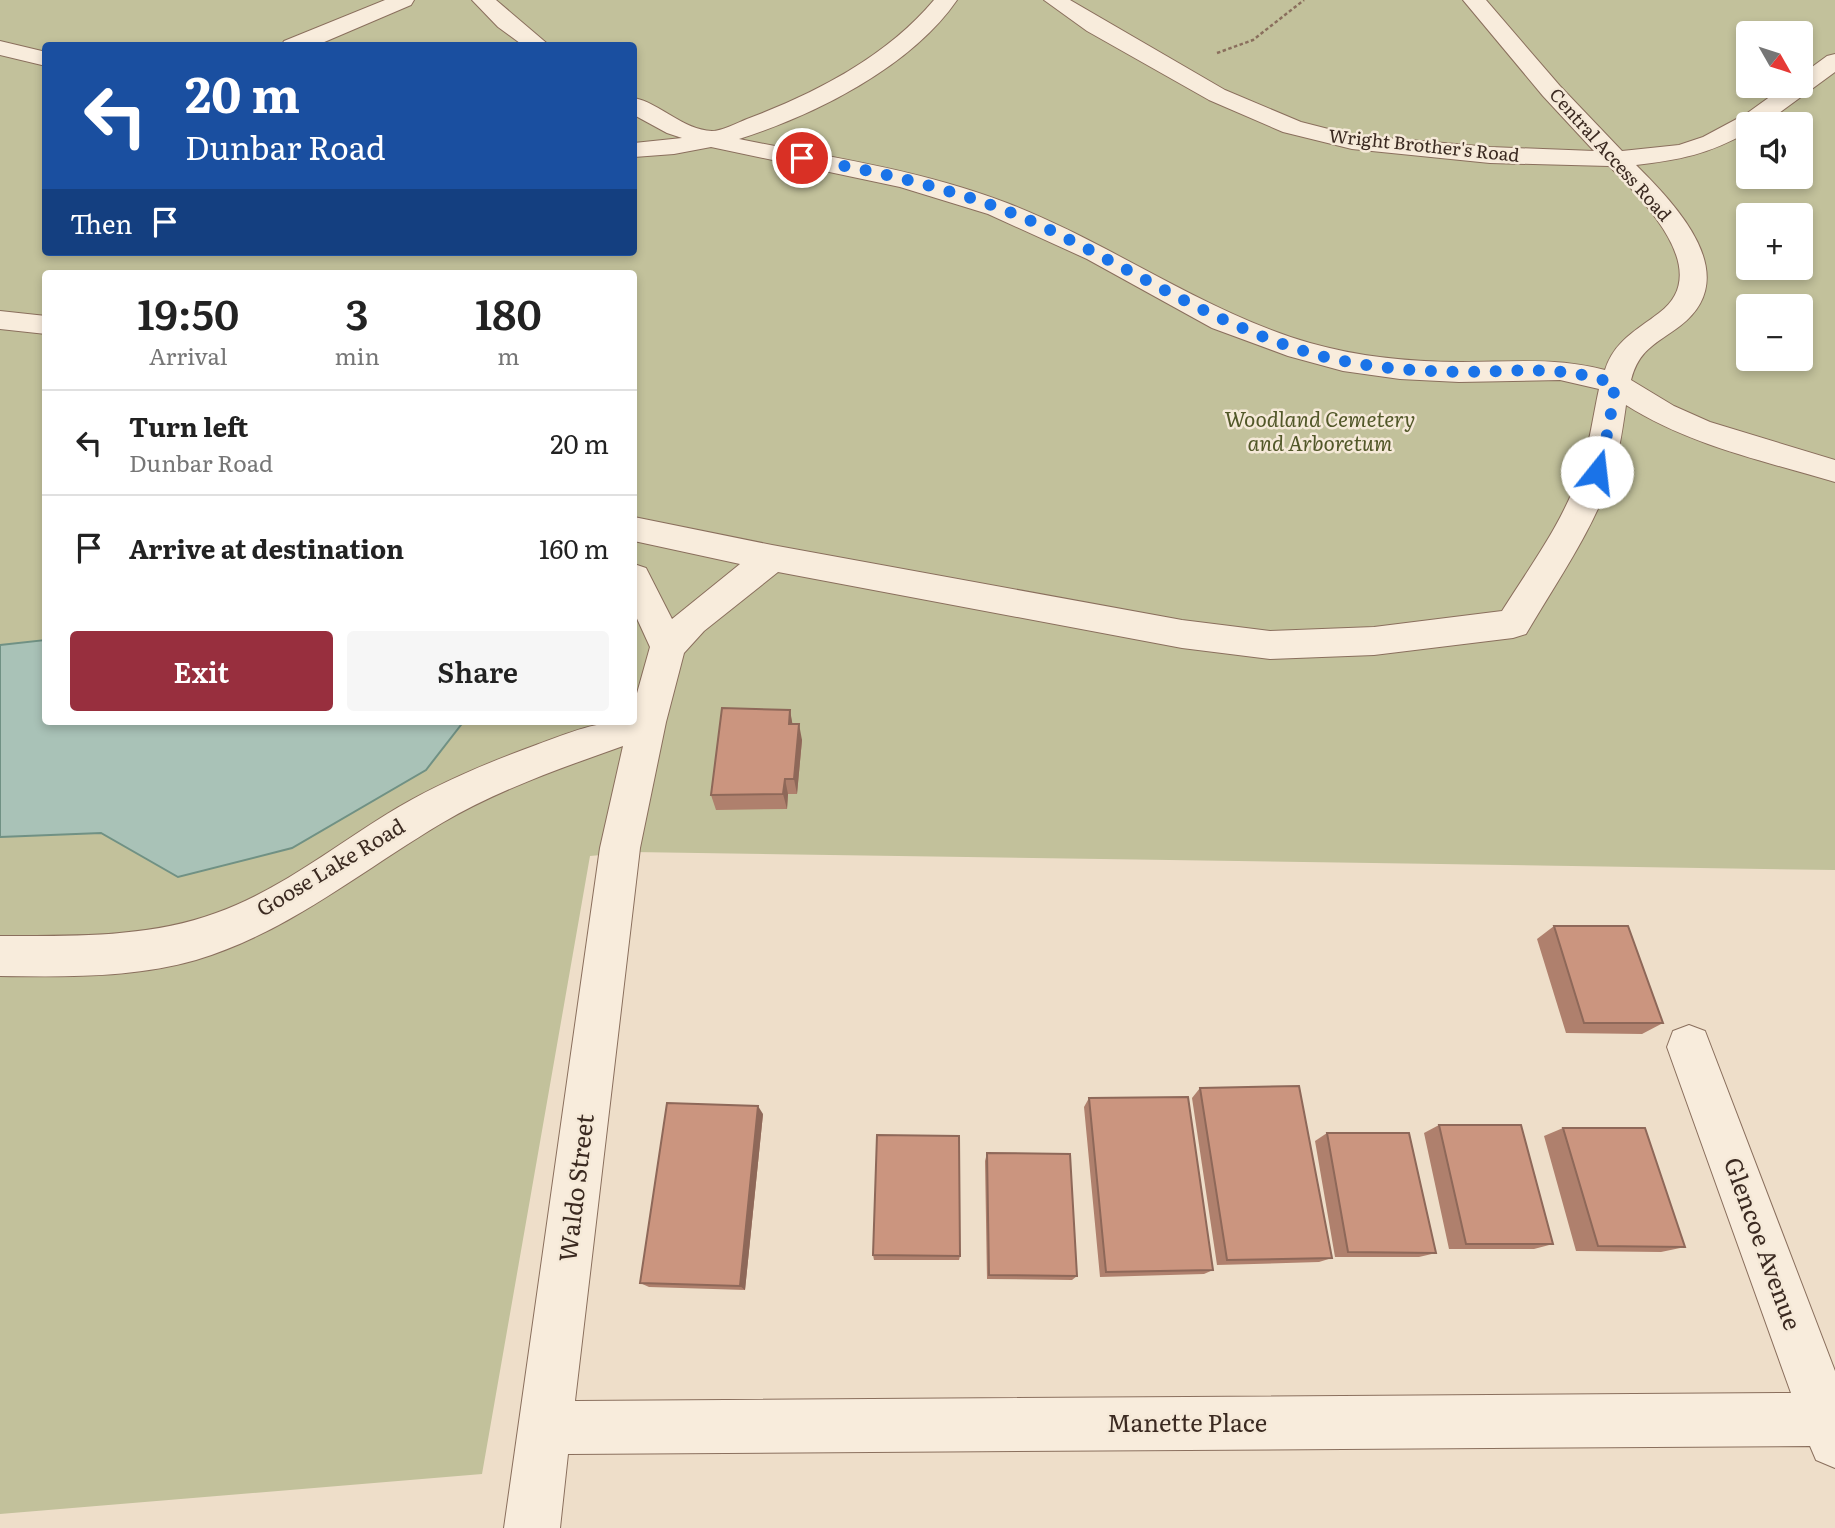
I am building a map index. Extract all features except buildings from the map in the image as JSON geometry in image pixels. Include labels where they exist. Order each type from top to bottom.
[{"type":"street","points":[[303,42],[402,0]]},
{"type":"street","points":[[483,0],[506,22],[534,42]]},
{"type":"street","points":[[637,150],[712,139],[775,116],[884,60],[922,29],[946,0]]},
{"type":"street","name":"Wright Brother's Road","points":[[1055,0],[1224,99],[1292,127],[1330,138],[1398,148],[1490,155],[1616,159],[1678,153],[1712,142],[1755,119],[1835,61]]},
{"type":"street","name":"Central Access Road","points":[[772,558],[1172,633],[1270,645],[1374,642],[1513,624],[1574,519],[1597,472],[1609,427],[1615,384],[1623,359],[1635,344],[1684,306],[1693,279],[1691,259],[1684,243],[1648,193],[1578,120],[1474,0]]},
{"type":"street","points":[[0,48],[42,58]]},
{"type":"street","points":[[637,107],[676,128],[712,139],[905,180],[997,208],[1097,253],[1222,321],[1266,339],[1320,356],[1429,371],[1560,370],[1615,384],[1663,414],[1699,429],[1835,471]]},
{"type":"street","points":[[0,320],[42,325]]},
{"type":"street","points":[[637,530],[772,558]]},
{"type":"street","points":[[637,583],[668,647],[691,621],[772,558]]},
{"type":"street","name":"Waldo Street","points":[[532,1528],[620,848],[668,647]]},
{"type":"street","name":"Goose Lake Road","points":[[0,956],[82,955],[137,950],[196,940],[227,928],[291,895],[392,831],[475,786],[648,722]]},
{"type":"street","name":"Glencoe Avenue","points":[[1689,1047],[1831,1430]]},
{"type":"street","name":"Manette Place","points":[[546,1428],[1831,1430]]},
{"type":"path","points":[[1155,60],[1233,51],[1265,32],[1304,0]]},
{"type":"green space","name":"Woodland Cemetery and Arboretum","points":[[0,0],[1835,0],[1835,870],[633,852],[590,856],[482,1474],[0,1514]]},
{"type":"shaded area","points":[[42,640],[42,725],[461,725],[426,770],[292,848],[178,877],[101,833],[0,837],[0,645]]},
{"type":"route","points":[[802,158],[940,188],[997,208],[1097,253],[1222,321],[1277,343],[1320,356],[1429,371],[1560,370],[1615,384],[1609,427],[1597,472]]}]
